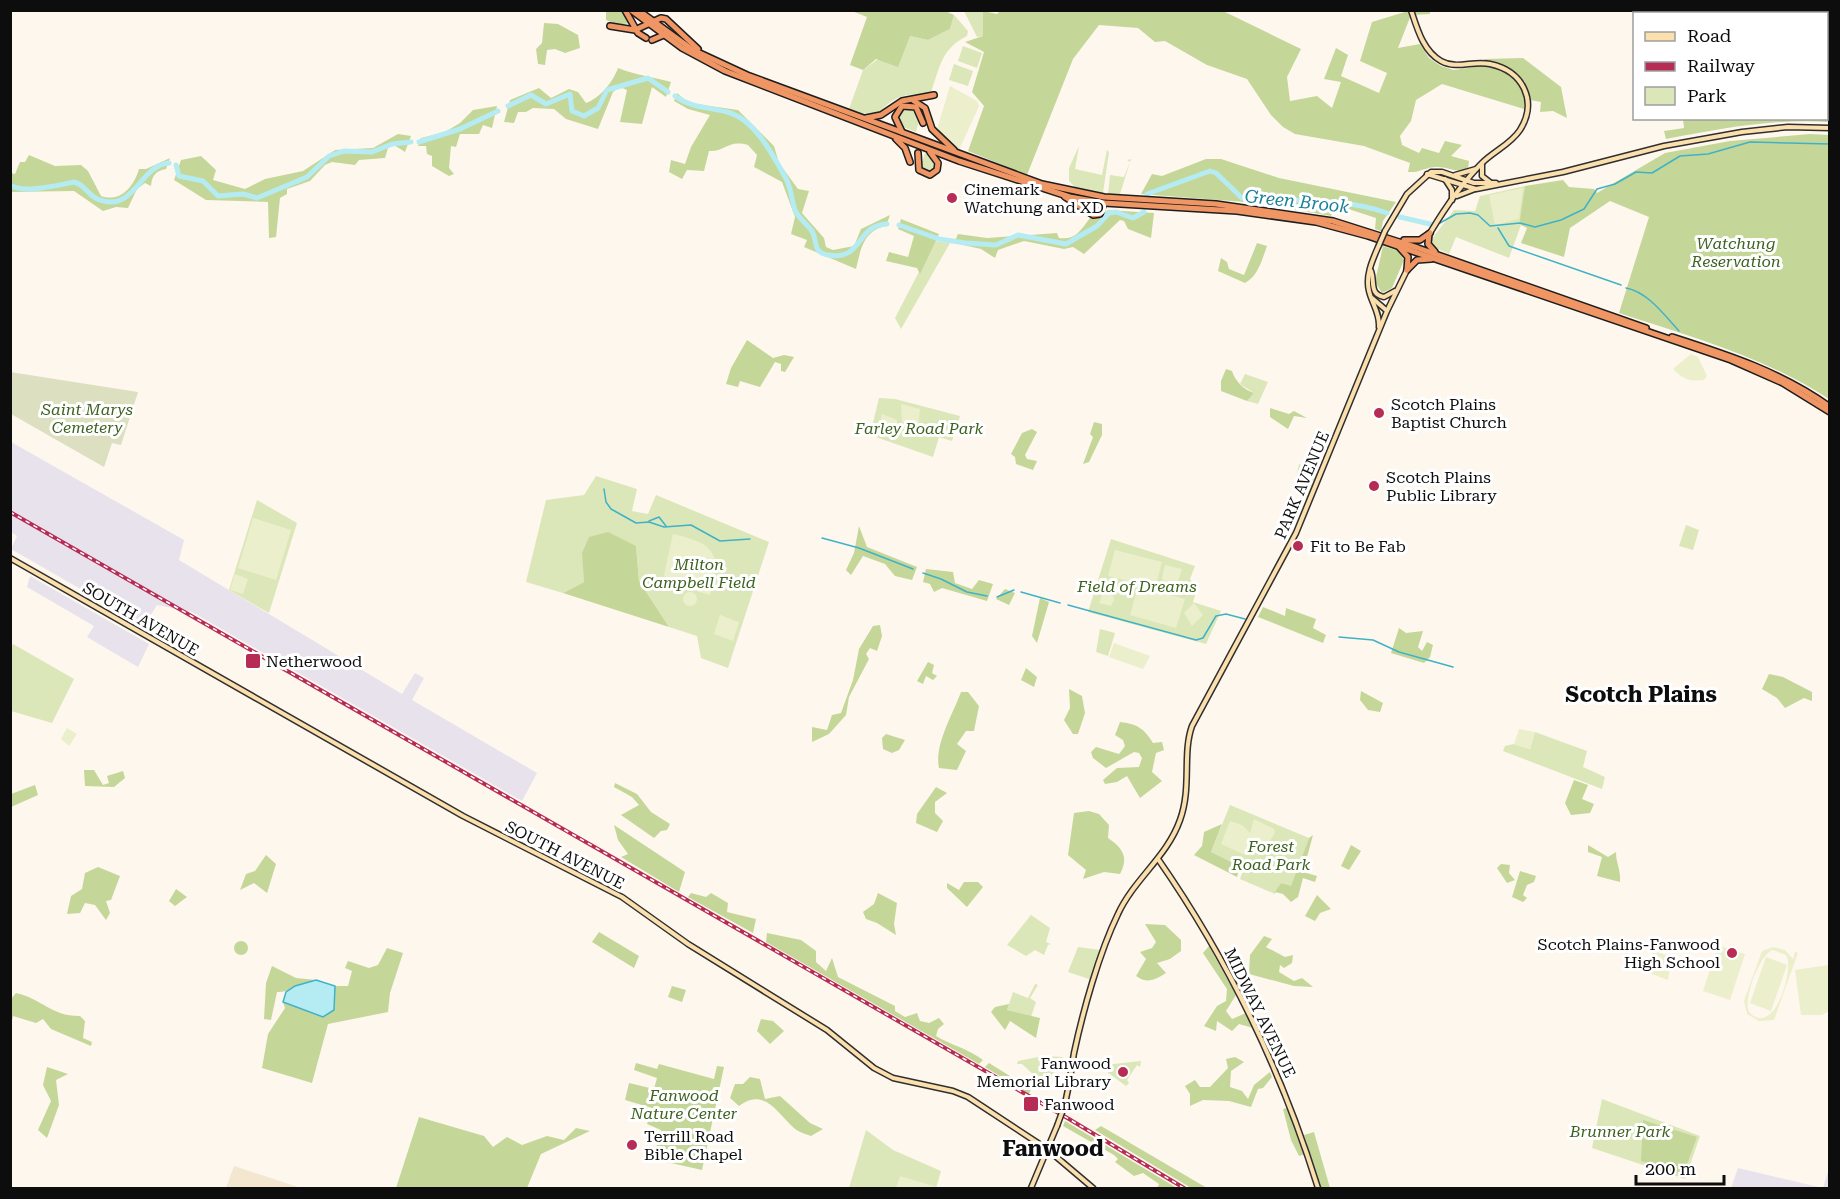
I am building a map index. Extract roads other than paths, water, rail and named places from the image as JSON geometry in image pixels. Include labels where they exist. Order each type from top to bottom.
[{"type":"highway","points":[[625,10],[635,30]]},
{"type":"highway","points":[[631,10],[701,60],[927,149],[1061,195],[1104,203],[1141,202]]},
{"type":"highway","points":[[638,10],[650,23]]},
{"type":"highway","points":[[644,15],[668,20],[703,55]]},
{"type":"highway","points":[[635,30],[661,18]]},
{"type":"highway","points":[[621,28],[628,25],[631,19]]},
{"type":"highway","points":[[666,35],[668,20]]},
{"type":"highway","points":[[649,39],[646,31],[650,23]]},
{"type":"highway","points":[[610,26],[635,30],[649,39],[666,35],[747,75],[1049,186],[1100,197],[1151,203],[1216,204],[1333,221],[1731,360],[1783,383],[1830,412]]},
{"type":"highway","points":[[863,119],[877,117],[898,103],[909,99],[923,99],[934,95]]},
{"type":"highway","points":[[909,99],[923,106],[933,129],[959,153]]},
{"type":"highway","points":[[903,133],[895,117],[902,106],[916,107],[923,123]]},
{"type":"highway","points":[[893,136],[905,148],[910,162]]},
{"type":"highway","points":[[918,153],[919,170],[926,175],[933,174],[937,170],[938,161],[927,149]]},
{"type":"highway","points":[[1061,195],[1093,215],[1100,214],[1104,203]]},
{"type":"highway","points":[[1395,242],[1420,240],[1431,230]]},
{"type":"highway","points":[[1431,230],[1428,244],[1438,257]]},
{"type":"highway","points":[[1395,242],[1406,254],[1407,270]]},
{"type":"highway","points":[[1407,270],[1417,260],[1438,257],[1732,356],[1786,379],[1830,407]]},
{"type":"main road","points":[[1411,10],[1422,40],[1438,60],[1458,65],[1484,63],[1494,65],[1516,77],[1526,89],[1528,108],[1520,128],[1508,143],[1482,163],[1431,230]]},
{"type":"main road","points":[[1453,199],[1476,189],[1563,172],[1664,146],[1742,132],[1788,128],[1830,128]]},
{"type":"main road","points":[[1482,163],[1482,177],[1491,183]]},
{"type":"main road","points":[[1452,176],[1477,169]]},
{"type":"main road","points":[[1378,331],[1379,316],[1368,286],[1370,268],[1391,219],[1416,183],[1428,174],[1437,171],[1467,181],[1498,184]]},
{"type":"main road","points":[[1428,174],[1476,189]]},
{"type":"main road","points":[[1445,179],[1452,190],[1453,199]]},
{"type":"main road","points":[[1370,268],[1373,290],[1377,295],[1387,297],[1398,288]]},
{"type":"main road","name":"PARK AVENUE","points":[[1032,1188],[1064,1107],[1079,1033],[1112,926],[1134,885],[1158,858],[1174,834],[1182,813],[1188,777],[1188,738],[1204,703],[1296,533],[1386,311],[1407,270]]},
{"type":"main road","points":[[1372,298],[1386,311]]},
{"type":"main road","points":[[1375,306],[1386,311]]},
{"type":"main road","name":"SOUTH AVENUE","points":[[10,558],[463,816],[622,897],[688,944],[822,1028],[874,1068],[893,1078],[951,1090],[969,1097],[1047,1149],[1094,1188]]},
{"type":"main road","name":"MIDWAY AVENUE","points":[[1158,858],[1212,941],[1260,1033],[1288,1100],[1318,1188]]},
{"type":"water","points":[[316,980],[335,986],[334,1010],[323,1017],[283,1002],[286,992],[295,986]]},
{"type":"waterway","name":"Green Brook","points":[[508,106],[531,95],[546,104],[570,94],[572,111],[584,116],[598,108],[607,90],[648,78],[668,92]]},
{"type":"waterway","name":"Green Brook","points":[[675,96],[693,105],[727,112],[745,121],[753,129],[768,147],[786,179],[795,210],[812,231],[817,249],[823,254],[848,253],[869,230],[887,224]]},
{"type":"waterway","name":"Green Brook","points":[[419,142],[460,129],[498,111]]},
{"type":"waterway","name":"Green Brook","points":[[176,165],[179,176],[203,181],[218,196],[243,194],[257,198],[307,177],[329,156],[344,151],[372,152],[392,144],[411,142]]},
{"type":"waterway","name":"Green Brook","points":[[1440,223],[1456,214],[1470,213],[1478,215],[1490,226],[1520,223],[1535,227],[1561,220],[1584,209],[1597,189],[1615,184],[1636,172],[1652,173],[1680,156],[1708,154],[1750,142],[1830,144]]},
{"type":"waterway","name":"Green Brook","points":[[10,185],[16,188],[32,189],[74,182],[102,201],[118,201],[133,191],[152,170],[169,163]]},
{"type":"waterway","name":"Green Brook","points":[[1147,194],[1210,171],[1216,173],[1242,198],[1334,202],[1387,213]]},
{"type":"waterway","name":"Green Brook","points":[[899,225],[939,239],[966,243],[996,245],[1018,235],[1066,244],[1097,226],[1109,213],[1116,212],[1133,218],[1144,212]]},
{"type":"waterway","name":"Green Brook","points":[[1400,217],[1430,224]]},
{"type":"waterway","points":[[1498,228],[1509,246],[1621,285]]},
{"type":"waterway","points":[[1626,288],[1649,299],[1679,331]]},
{"type":"waterway","points":[[604,489],[606,502],[611,509],[636,523],[649,522],[664,527],[691,525],[720,541],[750,539]]},
{"type":"waterway","points":[[649,521],[659,517],[666,526]]},
{"type":"waterway","points":[[822,538],[859,548],[913,569]]},
{"type":"waterway","points":[[923,573],[967,592],[987,596]]},
{"type":"waterway","points":[[997,597],[1014,590]]},
{"type":"waterway","points":[[1021,592],[1060,603]]},
{"type":"waterway","points":[[1068,605],[1196,640],[1203,638],[1216,616],[1226,614],[1245,619]]},
{"type":"waterway","points":[[1339,637],[1373,640],[1399,652],[1453,667]]},
{"type":"railway","points":[[10,512],[1069,1119],[1184,1188]]},
{"type":"place","name":"Cinemark Watchung and XD","points":[[952,198]]},
{"type":"place","name":"Scotch Plains Baptist Church","points":[[1379,413]]},
{"type":"place","name":"Scotch Plains Public Library","points":[[1374,486]]},
{"type":"place","name":"Fit to Be Fab","points":[[1298,546]]},
{"type":"place","name":"Netherwood","points":[[253,661]]},
{"type":"place","name":"Scotch Plains-Fanwood High School","points":[[1732,953]]},
{"type":"place","name":"Fanwood Memorial Library","points":[[1123,1072]]},
{"type":"place","name":"Fanwood","points":[[1031,1104]]},
{"type":"place","name":"Terrill Road Bible Chapel","points":[[632,1145]]},
{"type":"district","name":"Scotch Plains","points":[[1641,694]]},
{"type":"district","name":"Fanwood","points":[[1053,1148]]},
{"type":"park label","name":"Watchung Reservation","points":[[1736,252]]},
{"type":"park label","name":"Saint Marys Cemetery","points":[[87,418]]},
{"type":"park label","name":"Farley Road Park","points":[[919,428]]},
{"type":"park label","name":"Milton Campbell Field","points":[[699,573]]},
{"type":"park label","name":"Field of Dreams","points":[[1137,586]]},
{"type":"park label","name":"Forest Road Park","points":[[1271,855]]},
{"type":"park label","name":"Fanwood Nature Center","points":[[684,1104]]},
{"type":"park label","name":"Brunner Park","points":[[1620,1131]]}]
